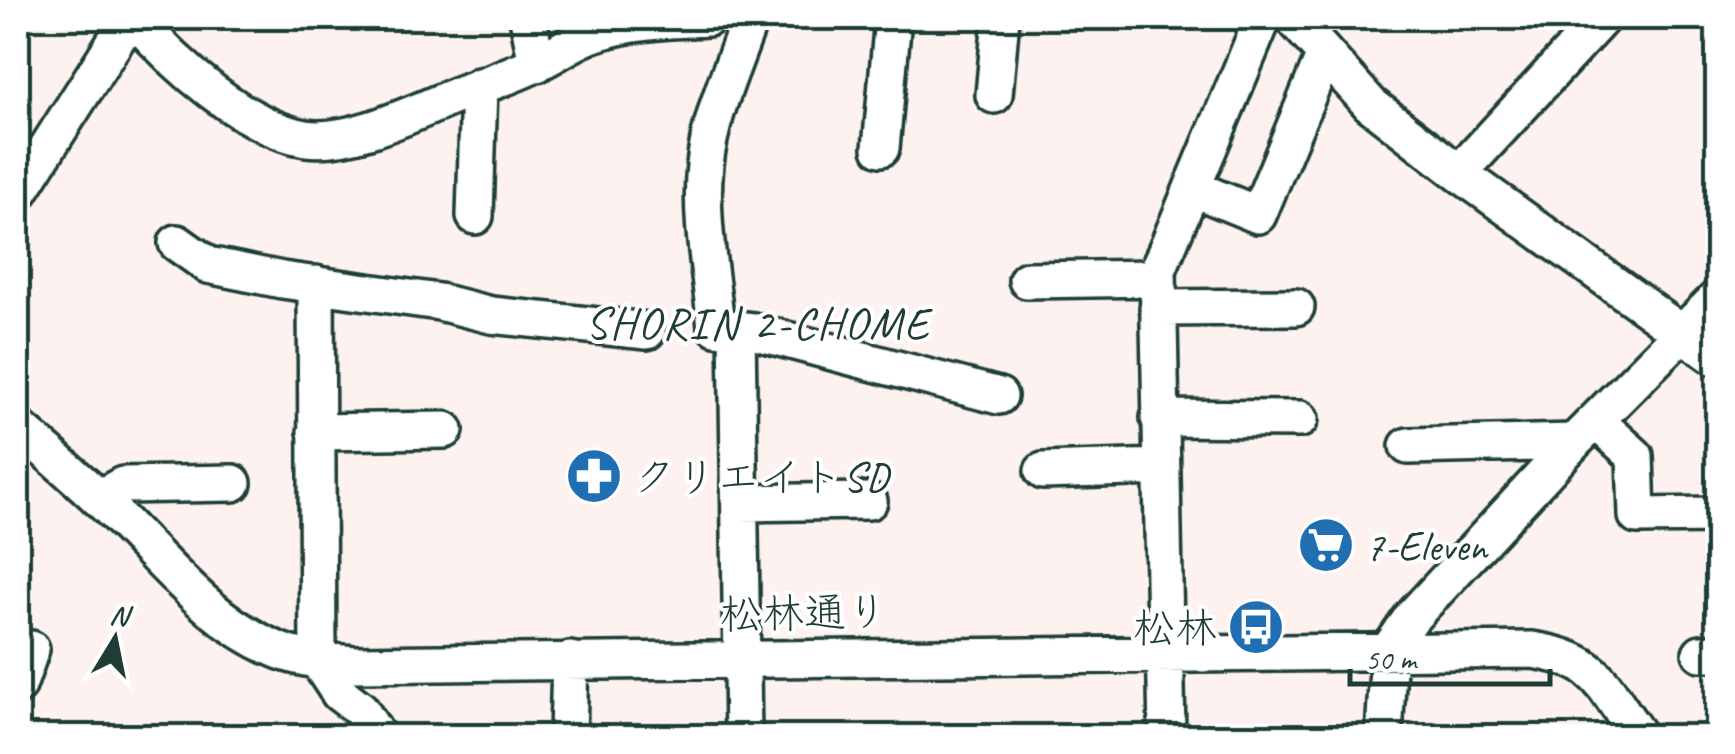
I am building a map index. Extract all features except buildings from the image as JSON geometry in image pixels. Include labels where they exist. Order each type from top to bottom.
[{"type":"street","points":[[18,194],[132,18],[216,94],[262,122],[306,138],[335,138],[479,86],[537,64],[571,43],[599,32],[708,18]]},
{"type":"street","points":[[528,18],[537,64]]},
{"type":"street","points":[[750,18],[713,126],[705,162],[703,197],[716,327],[736,328],[999,396]]},
{"type":"street","points":[[881,148],[892,18]]},
{"type":"street","points":[[994,95],[1001,18]]},
{"type":"street","points":[[1167,736],[1158,270],[1264,18]]},
{"type":"street","points":[[1293,18],[1370,104],[1718,359]]},
{"type":"street","points":[[1458,172],[1602,18]]},
{"type":"street","points":[[1192,188],[1258,215],[1325,54]]},
{"type":"street","points":[[475,216],[479,86]]},
{"type":"street","points":[[177,243],[208,265],[439,302],[491,315],[647,331]]},
{"type":"street","points":[[1027,280],[1296,307]]},
{"type":"street","points":[[316,284],[318,661],[339,693],[360,708],[377,736]]},
{"type":"street","points":[[1384,736],[1389,650],[1412,617],[1585,431],[1718,297]]},
{"type":"street","points":[[736,328],[743,736]]},
{"type":"street","points":[[1159,418],[1300,418]]},
{"type":"street","name":"松林通り","points":[[18,427],[99,498],[210,608],[240,630],[280,651],[318,661],[355,664],[1532,650],[1561,654],[1586,666],[1606,686],[1639,736]]},
{"type":"street","points":[[316,432],[445,430]]},
{"type":"street","points":[[1408,447],[1585,431],[1634,456],[1636,516],[1718,515]]},
{"type":"street","points":[[1044,471],[1160,468]]},
{"type":"street","points":[[99,498],[123,485],[233,483]]},
{"type":"street","points":[[740,503],[870,501]]},
{"type":"street","points":[[18,686],[30,648]]},
{"type":"street","points":[[568,736],[570,660]]},
{"type":"place","name":"クリエイトSD","points":[[594,476]]},
{"type":"place","name":"7-Eleven","points":[[1326,545]]},
{"type":"place","name":"松林","points":[[1256,627]]},
{"type":"district","name":"SHORIN 2-CHOME","points":[[758,322]]}]
